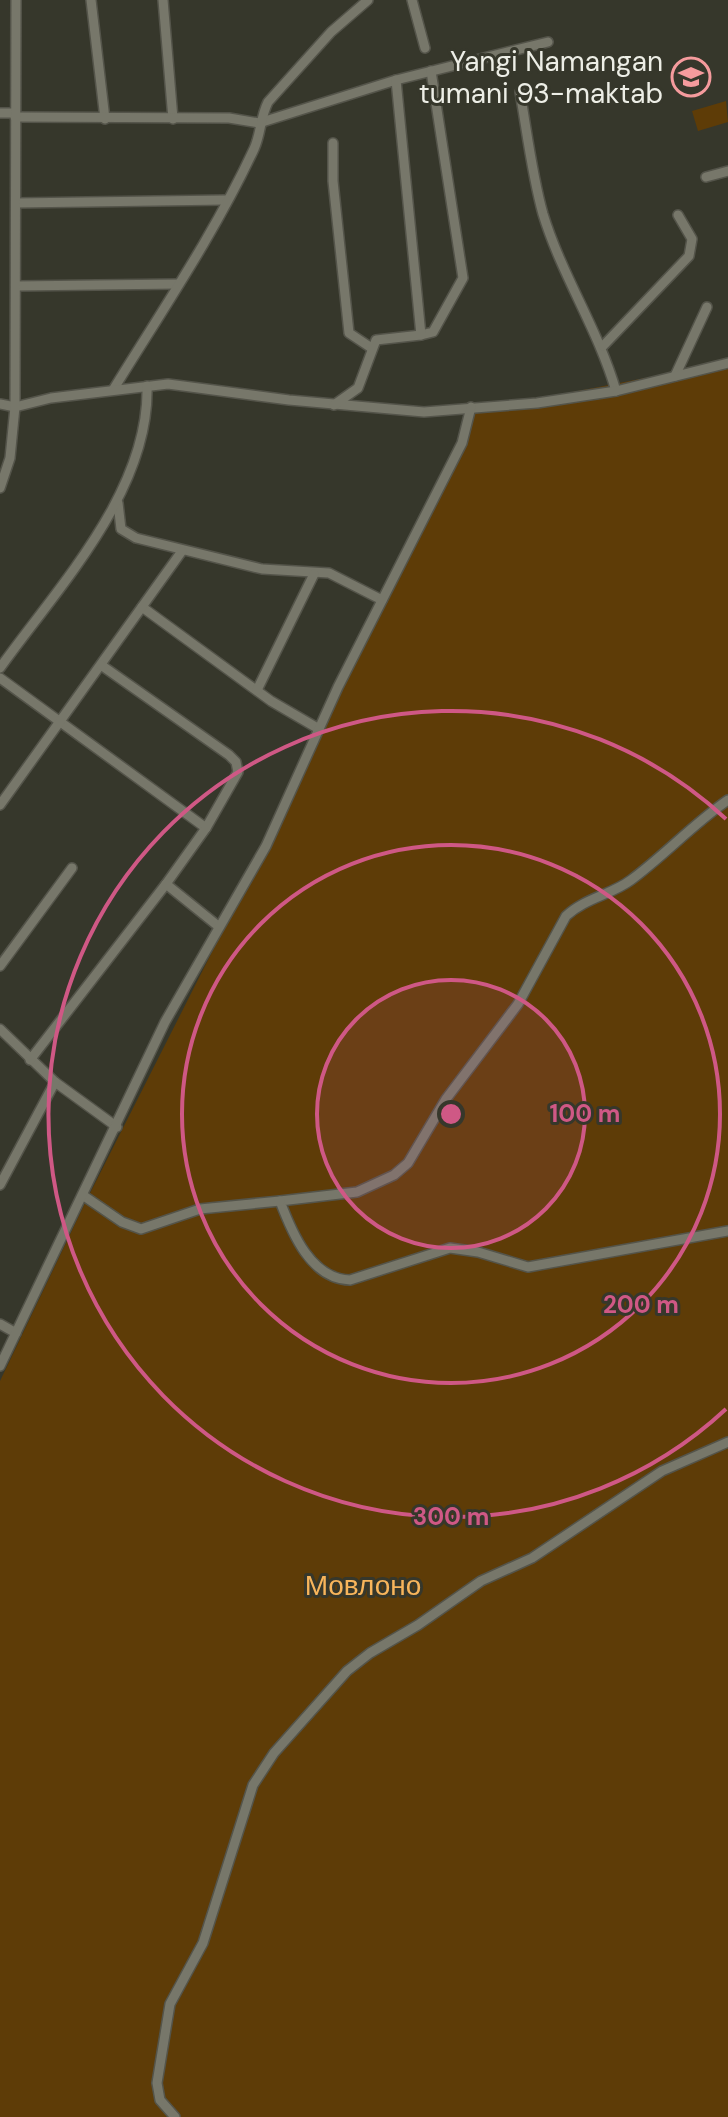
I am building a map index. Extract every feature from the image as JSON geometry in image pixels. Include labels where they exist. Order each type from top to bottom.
[{"type":"street","points":[[0,488],[10,458],[15,407],[16,0]]},
{"type":"street","points":[[91,0],[105,119]]},
{"type":"street","points":[[163,0],[173,119]]},
{"type":"street","points":[[113,390],[178,284],[255,147],[259,123],[280,89],[331,32],[368,0]]},
{"type":"street","points":[[412,0],[425,48]]},
{"type":"street","points":[[0,113],[105,119],[229,118],[259,123],[396,80],[548,42]]},
{"type":"street","points":[[334,405],[358,388],[370,347],[381,338],[433,332],[463,278],[431,71]]},
{"type":"street","points":[[396,80],[421,335]]},
{"type":"street","points":[[520,92],[543,212],[581,309],[603,346],[616,391]]},
{"type":"street","points":[[333,143],[333,181],[349,333],[370,347]]},
{"type":"street","points":[[706,177],[728,171]]},
{"type":"street","points":[[16,203],[225,200]]},
{"type":"street","points":[[603,346],[689,256],[692,239],[678,215]]},
{"type":"street","points":[[16,286],[178,284]]},
{"type":"street","points":[[675,376],[707,307]]},
{"type":"street","points":[[0,404],[15,407],[168,384],[334,405],[424,412],[537,403],[616,391],[728,363]]},
{"type":"street","points":[[0,668],[118,503],[141,440],[147,386]]},
{"type":"street","points":[[0,1366],[165,1022],[266,846],[319,729],[462,443],[471,407]]},
{"type":"street","points":[[118,503],[118,521],[127,534],[182,551],[262,569],[336,575],[382,600]]},
{"type":"street","points":[[0,805],[182,551]]},
{"type":"street","points":[[257,690],[314,574]]},
{"type":"street","points":[[142,607],[257,690],[319,729]]},
{"type":"street","points":[[30,1060],[166,884],[236,779],[236,762],[101,665]]},
{"type":"street","points":[[0,678],[206,828]]},
{"type":"street","points":[[84,1196],[122,1222],[141,1229],[200,1209],[357,1192],[394,1175],[408,1163],[446,1099],[518,1004],[566,916],[577,905],[634,878],[706,815],[728,800]]},
{"type":"street","points":[[0,966],[72,868]]},
{"type":"street","points":[[166,884],[218,926]]},
{"type":"street","points":[[0,1029],[55,1082],[117,1127]]},
{"type":"street","points":[[0,1185],[55,1082]]},
{"type":"street","points":[[280,1201],[303,1249],[319,1268],[339,1279],[350,1280],[450,1248],[478,1252],[528,1267],[728,1231]]},
{"type":"street","points":[[0,1324],[16,1333]]},
{"type":"street","points":[[175,2117],[157,2092],[170,2004],[203,1943],[253,1785],[274,1753],[347,1671],[370,1653],[418,1625],[481,1581],[532,1558],[662,1471],[728,1442]]},
{"type":"green space","points":[[726,101],[728,122],[698,131],[692,111]]},
{"type":"green space","name":"Мовлоно","points":[[728,362],[728,2117],[0,2117],[0,1381],[85,1203],[295,788],[475,411]]},
{"type":"place","name":"Yangi Namangan tumani 93-maktab","points":[[691,77]]}]
